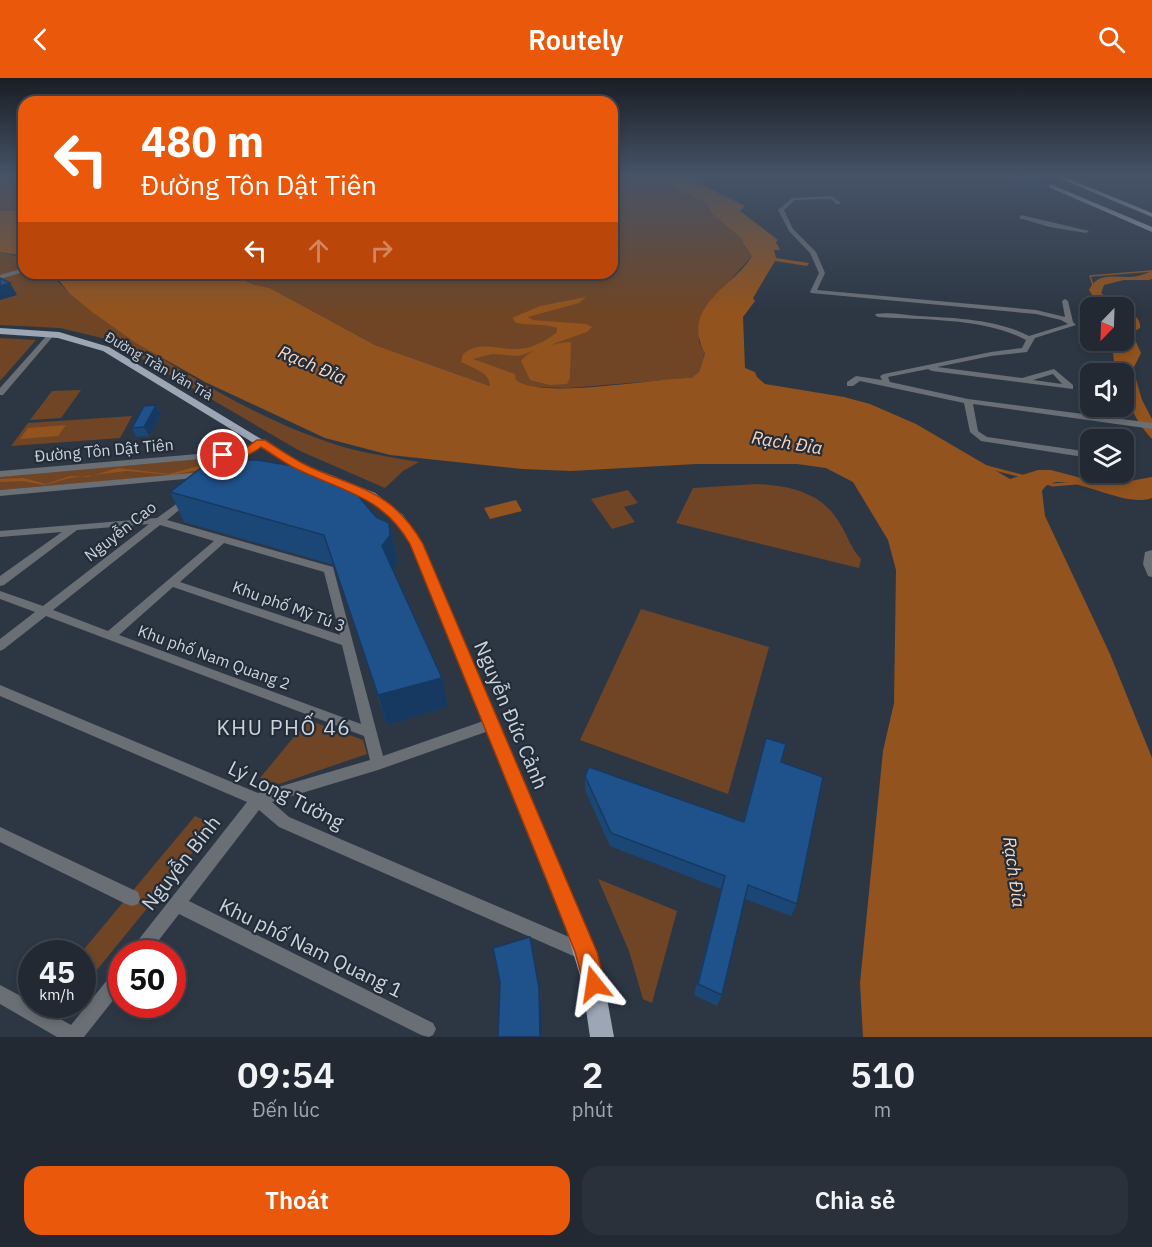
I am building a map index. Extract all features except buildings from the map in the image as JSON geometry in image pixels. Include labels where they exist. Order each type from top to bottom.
[{"type":"main road","points":[[1131,221],[1152,230]]},
{"type":"main road","name":"Đường Trần Văn Trà","points":[[0,331],[51,334],[84,341],[106,350],[261,442]]},
{"type":"main road","name":"Nguyễn Đức Cảnh","points":[[261,442],[303,468],[363,491],[391,510],[405,525],[416,544],[586,952],[597,995],[602,1037]]},
{"type":"street","points":[[786,221],[791,230],[813,252],[822,273],[813,292],[1036,312],[1070,322]]},
{"type":"street","points":[[1033,221],[1086,231]]},
{"type":"street","points":[[0,277],[18,272]]},
{"type":"street","points":[[878,315],[995,327],[1020,333],[1029,339],[1070,328],[1073,325],[1070,322],[1065,301]]},
{"type":"street","points":[[0,393],[51,334]]},
{"type":"street","points":[[886,382],[885,376],[1024,350],[1029,339]]},
{"type":"street","points":[[923,368],[1050,385],[1070,387],[1054,371],[1022,381]]},
{"type":"street","points":[[850,384],[858,378],[886,382],[897,387],[968,401],[1152,426]]},
{"type":"street","points":[[968,401],[974,432],[984,439],[1080,453]]},
{"type":"street","points":[[220,474],[261,442]]},
{"type":"street","name":"Đường Tôn Dật Tiên","points":[[0,474],[246,453]]},
{"type":"street","name":"Nguyễn Đức Cảnh","points":[[284,470],[303,468]]},
{"type":"street","points":[[220,474],[241,472]]},
{"type":"street","name":"Đường Tôn Dật Tiên","points":[[0,493],[220,474]]},
{"type":"street","points":[[202,488],[211,481]]},
{"type":"street","name":"Nguyễn Cao","points":[[0,646],[194,494]]},
{"type":"street","points":[[0,534],[159,521],[329,570],[346,642]]},
{"type":"street","points":[[0,582],[76,526]]},
{"type":"street","points":[[110,636],[221,540]]},
{"type":"street","points":[[1152,554],[1149,555],[1148,564],[1152,573]]},
{"type":"street","name":"Khu phố Mỹ Tú 3","points":[[172,582],[346,642],[372,733],[378,764]]},
{"type":"street","name":"Khu phố Nam Quang 2","points":[[0,595],[372,733]]},
{"type":"street","name":"Lý Long Tường","points":[[0,690],[258,800],[284,822],[586,952]]},
{"type":"street","points":[[258,800],[378,764],[492,724]]},
{"type":"street","name":"Nguyễn Bính","points":[[149,940],[258,800]]},
{"type":"street","points":[[0,834],[132,898]]},
{"type":"street","name":"Khu phố Nam Quang 1","points":[[177,904],[427,1029]]},
{"type":"street","points":[[0,994],[74,1037],[108,993]]},
{"type":"shaded area","points":[[618,221],[720,221],[744,241],[744,246],[752,256],[704,309],[699,342],[705,352],[699,372],[691,378],[568,388],[490,386],[375,345],[270,288],[242,279],[618,279]]},
{"type":"shaded area","points":[[0,252],[18,256],[18,279],[56,279],[77,300],[97,315],[179,369],[234,400],[318,439],[347,448],[419,462],[403,471],[385,488],[300,451],[110,340],[60,328],[0,325]]},
{"type":"shaded area","points":[[0,338],[36,340],[0,381]]},
{"type":"shaded area","points":[[81,390],[61,418],[30,420],[52,391]]},
{"type":"shaded area","points":[[132,416],[120,438],[11,446],[28,423]]},
{"type":"shaded area","points":[[227,457],[229,460],[213,472],[0,490],[0,476]]},
{"type":"shaded area","points":[[757,484],[792,489],[814,497],[823,504],[839,522],[854,551],[861,559],[859,568],[676,523],[693,488]]},
{"type":"shaded area","points":[[628,490],[638,503],[624,507],[635,522],[612,529],[591,499]]},
{"type":"shaded area","points":[[641,609],[769,647],[728,794],[580,740]]},
{"type":"shaded area","points":[[308,720],[363,740],[367,754],[279,784],[260,778]]},
{"type":"shaded area","points":[[195,816],[215,825],[121,940],[108,940],[108,956],[96,971],[96,940],[92,940]]},
{"type":"shaded area","points":[[598,879],[677,911],[652,1003],[643,999],[629,951]]},
{"type":"water","points":[[0,221],[18,221],[18,255],[0,252]]},
{"type":"water","name":"Rạch Đỉa","points":[[720,221],[753,221],[778,240],[776,242],[780,250],[774,250],[776,258],[809,263],[807,266],[775,261],[753,298],[755,301],[743,317],[745,368],[755,372],[765,384],[844,397],[870,404],[916,424],[1010,479],[1038,470],[1051,470],[1080,478],[1080,483],[1108,485],[1134,483],[1134,480],[1152,477],[1152,498],[1139,500],[1061,482],[1050,484],[1042,491],[1045,516],[1110,654],[1152,758],[1152,1037],[863,1037],[860,983],[883,751],[894,703],[896,570],[888,540],[853,482],[826,468],[797,464],[696,464],[571,471],[522,469],[390,455],[325,438],[205,382],[136,343],[70,294],[58,279],[242,279],[270,288],[375,345],[490,386],[484,374],[461,362],[463,354],[476,347],[518,349],[539,343],[557,332],[557,328],[516,323],[512,318],[540,306],[586,297],[579,303],[528,317],[533,320],[586,324],[592,327],[587,332],[519,356],[492,354],[473,359],[515,374],[516,380],[529,386],[573,388],[691,378],[699,372],[705,353],[699,337],[699,322],[712,298],[752,256],[743,240]]},
{"type":"water","points":[[1152,271],[1152,279],[1149,280],[1124,280],[1104,285],[1102,297],[1094,297],[1089,290],[1093,284],[1104,277],[1138,276]]},
{"type":"water","points":[[1134,316],[1139,321],[1140,328],[1134,332]]},
{"type":"water","points":[[1134,337],[1141,353],[1134,367],[1134,363],[1114,363],[1113,351],[1134,351]]},
{"type":"water","points":[[571,342],[570,378],[567,384],[550,385],[530,380],[521,361],[525,356],[544,347]]},
{"type":"water","points":[[1134,372],[1142,400],[1152,419],[1152,439],[1140,425],[1134,413]]},
{"type":"water","points":[[66,425],[58,436],[20,439],[28,428]]},
{"type":"water","points":[[206,464],[204,469],[172,475],[127,471],[93,475],[118,468],[169,474]]},
{"type":"water","points":[[70,476],[81,477],[45,485],[22,481],[0,482],[0,479],[24,478],[46,484]]},
{"type":"water","points":[[516,500],[522,511],[490,519],[484,508]]},
{"type":"waterway","points":[[1093,285],[1090,276],[1152,271]]},
{"type":"waterway","points":[[1098,290],[1104,297]]},
{"type":"waterway","points":[[983,466],[1026,477]]},
{"type":"waterway","points":[[1044,482],[1053,485],[1076,483]]},
{"type":"district","name":"KHU PHỐ 46","points":[[284,728]]},
{"type":"route","points":[[223,455],[246,453],[261,442],[303,468],[363,491],[391,510],[411,533],[586,952],[594,984]]}]
